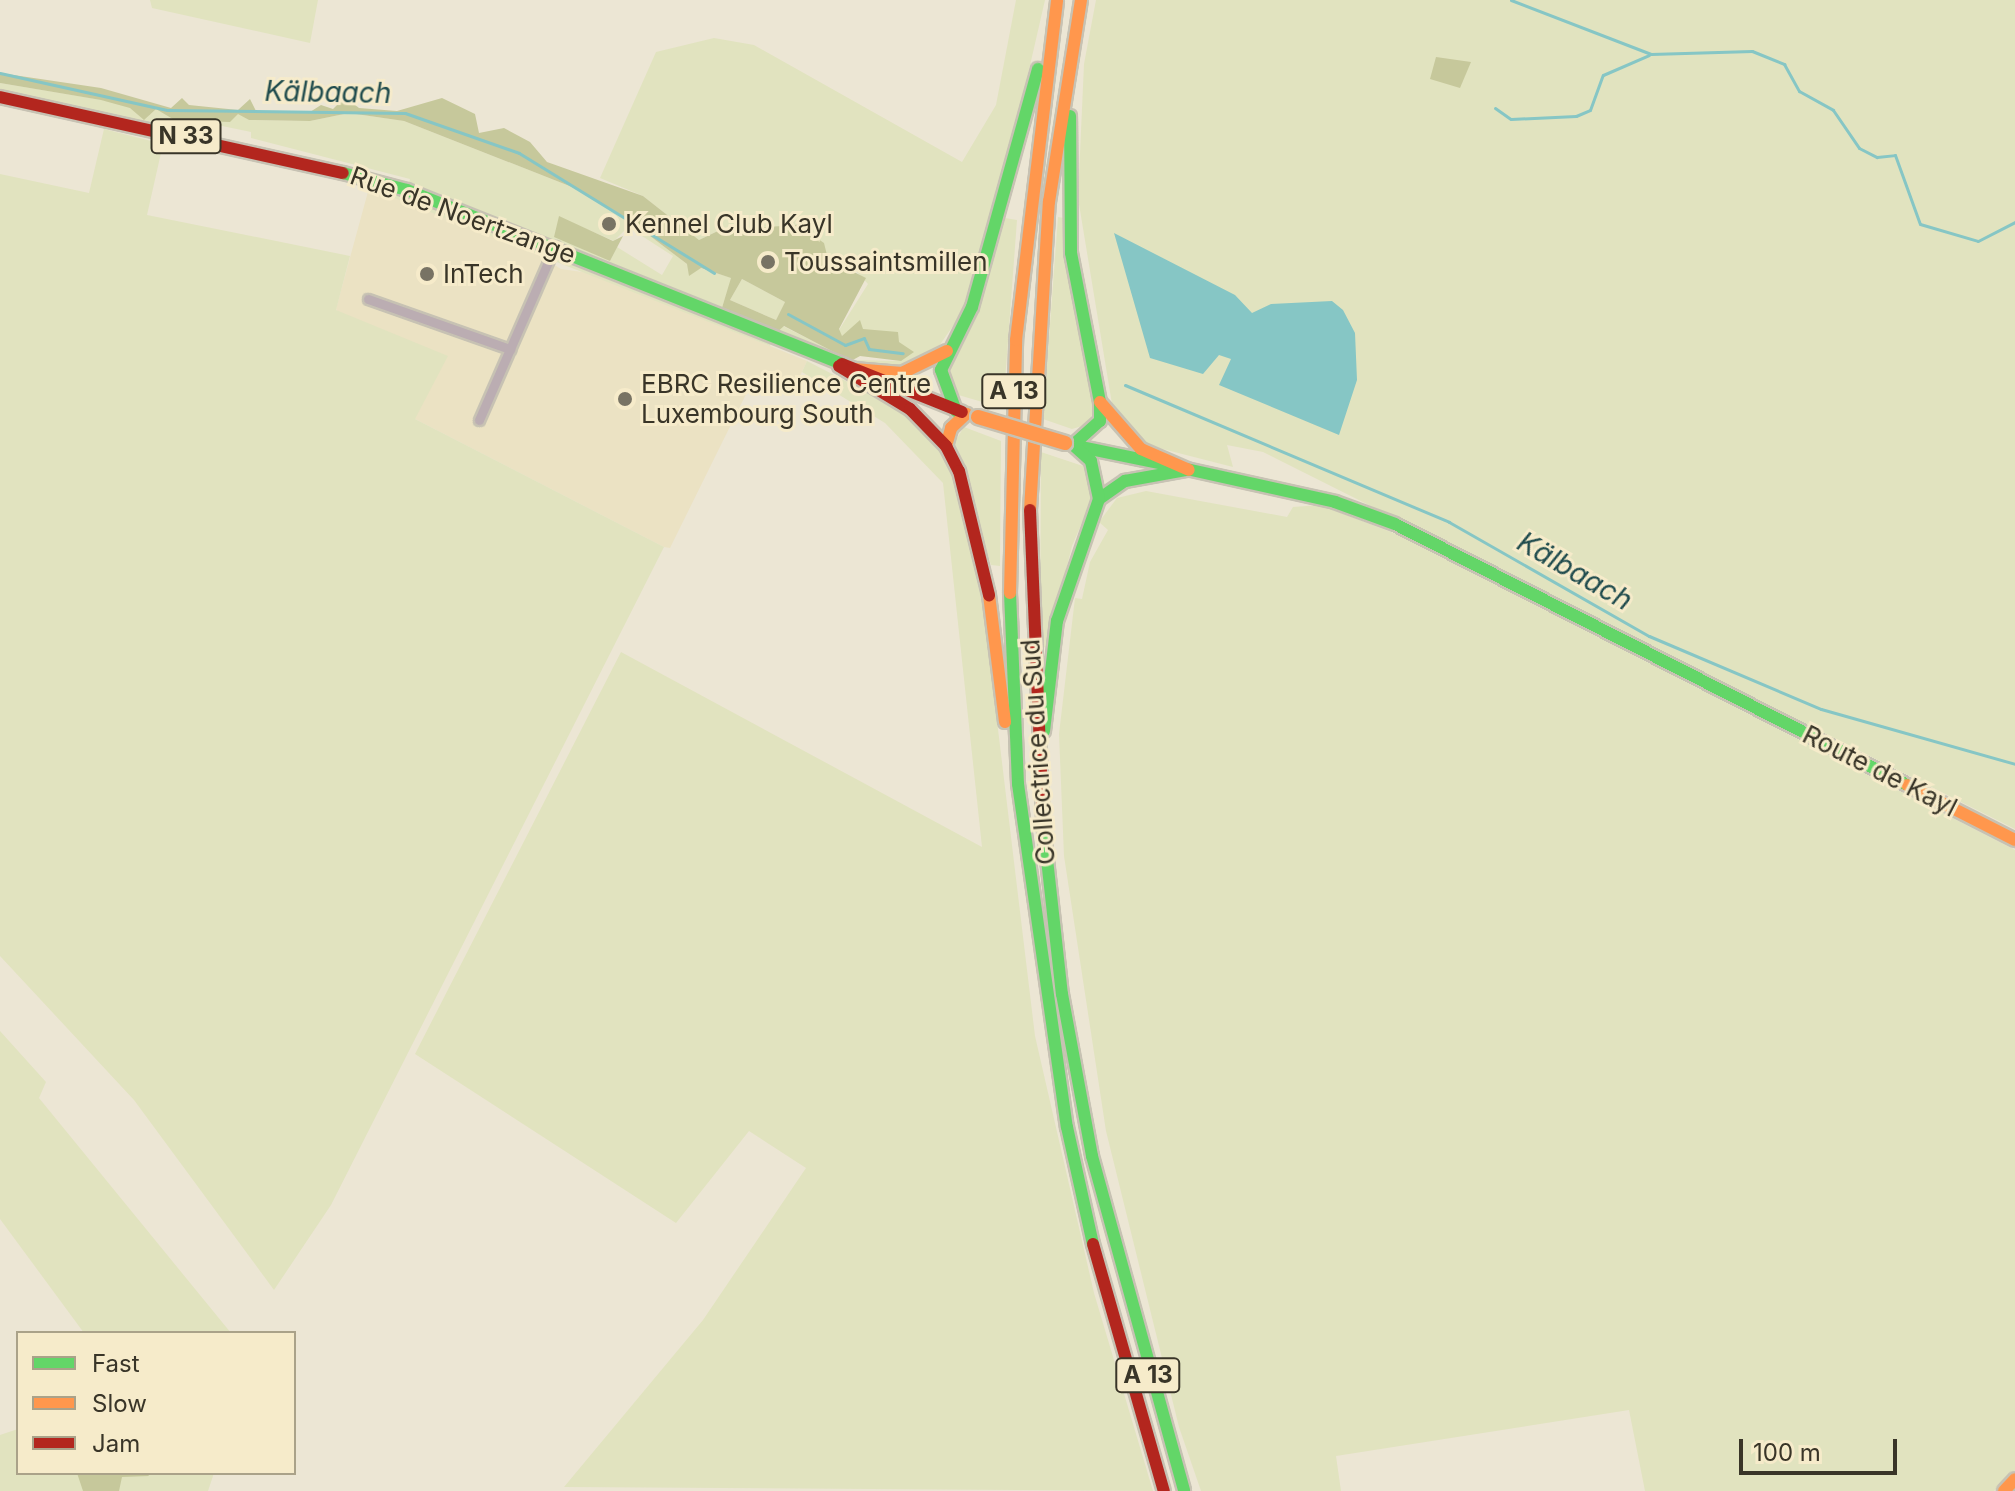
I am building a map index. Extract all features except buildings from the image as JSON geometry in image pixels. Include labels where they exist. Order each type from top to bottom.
[{"type":"main road","name":"A 13","points":[[946,446],[951,428],[967,414],[943,385],[947,351],[972,307],[991,247],[1057,0]]},
{"type":"main road","name":"Collectrice du Sud","points":[[1057,0],[1016,340],[1009,561],[1018,784],[1067,1127],[1097,1260],[1164,1491]]},
{"type":"main road","name":"Collectrice du Sud","points":[[1081,0],[1049,202],[1030,454],[1039,793],[1062,994],[1092,1156],[1184,1491]]},
{"type":"main road","name":"A 13","points":[[1074,34],[1071,253],[1100,402]]},
{"type":"main road","name":"Rue de Noertzange","points":[[0,97],[371,180],[555,246],[839,366]]},
{"type":"main road","name":"A 13","points":[[839,366],[902,373],[947,351]]},
{"type":"main road","name":"A 13","points":[[839,366],[910,409],[946,446],[980,538],[1018,784]]},
{"type":"main road","name":"N 33","points":[[839,366],[967,414],[1069,444]]},
{"type":"main road","points":[[1069,444],[1100,421],[1100,402]]},
{"type":"main road","points":[[1100,402],[1141,449],[1189,470]]},
{"type":"main road","points":[[1069,444],[1189,470]]},
{"type":"main road","points":[[1069,444],[1091,461],[1099,499],[1125,481],[1189,470]]},
{"type":"main road","name":"Route de Kayl","points":[[1189,470],[1335,502],[1395,524],[2015,840]]},
{"type":"main road","name":"A 13","points":[[1039,793],[1057,621],[1099,499]]},
{"type":"main road","points":[[2004,1491],[2015,1479]]},
{"type":"street","points":[[479,420],[555,246]]},
{"type":"street","points":[[368,299],[510,349]]},
{"type":"shaded area","points":[[369,188],[517,242],[561,269],[589,273],[807,361],[792,393],[755,376],[670,548],[664,547],[415,419],[336,309]]},
{"type":"green space","points":[[150,0],[318,0],[310,43],[152,8]]},
{"type":"green space","points":[[1016,0],[1045,0],[1009,157],[962,313],[939,346],[898,366],[844,360],[773,339],[770,346],[369,188],[371,180],[407,190],[410,179],[251,138],[251,132],[203,122],[201,134],[0,91],[0,83],[156,109],[201,127],[196,121],[238,113],[249,120],[310,121],[349,113],[404,121],[572,187],[625,217],[687,264],[732,278],[721,310],[783,326],[850,360],[901,361],[851,332],[842,337],[839,330],[868,284],[857,272],[777,227],[720,230],[699,240],[643,196],[600,178],[656,52],[714,38],[754,45],[962,162],[996,105]],"holes":[[[559,217],[614,241],[628,227],[673,256],[662,275],[617,247],[610,261]]]},
{"type":"green space","points":[[1096,0],[2015,0],[2015,829],[1263,452],[1227,445],[1233,467],[1147,445],[1112,404],[1078,198],[1084,64]]},
{"type":"green space","points":[[1436,57],[1471,62],[1460,88],[1430,79]]},
{"type":"green space","points":[[0,73],[101,88],[171,108],[182,98],[189,105],[238,110],[250,99],[256,111],[310,112],[321,105],[333,109],[345,97],[359,108],[397,111],[442,98],[475,114],[479,133],[504,128],[530,142],[547,162],[643,196],[699,240],[720,230],[798,225],[824,243],[828,259],[866,278],[839,329],[842,336],[860,320],[863,329],[898,332],[899,342],[914,352],[901,361],[860,356],[851,361],[784,326],[776,333],[721,311],[731,278],[701,268],[689,276],[687,264],[625,217],[572,187],[404,121],[349,113],[310,121],[249,120],[238,114],[230,122],[197,121],[202,128],[188,128],[156,109],[144,120],[130,108],[101,100],[0,83]],"holes":[[[742,279],[785,302],[776,320],[730,300]]]},
{"type":"green space","points":[[104,129],[163,144],[147,215],[350,256],[336,310],[448,356],[415,419],[664,547],[331,1205],[274,1290],[134,1100],[0,956],[0,174],[89,193]]},
{"type":"green space","points":[[559,216],[613,241],[623,236],[610,261],[554,237]]},
{"type":"green space","points":[[1058,217],[1064,218],[1071,289],[1095,405],[1089,424],[1072,429],[1043,419]]},
{"type":"green space","points":[[1005,218],[1017,220],[1003,408],[955,394],[949,364],[981,295]]},
{"type":"green space","points":[[742,279],[785,302],[776,320],[730,300]]},
{"type":"green space","points":[[807,361],[900,409],[935,443],[949,464],[977,555],[1035,1036],[1094,1293],[1153,1491],[564,1487],[703,1320],[806,1168],[749,1131],[676,1223],[415,1054],[621,652],[982,847],[943,483],[885,423],[802,372]]},
{"type":"green space","points":[[964,427],[1001,441],[1000,566],[991,565],[954,443]]},
{"type":"green space","points":[[1041,452],[1089,468],[1093,497],[1072,546],[1047,647],[1040,648]]},
{"type":"green space","points":[[1146,491],[1287,517],[1293,507],[1320,505],[1396,534],[2015,850],[2015,1470],[1994,1491],[1645,1491],[1629,1410],[1336,1456],[1341,1491],[1201,1491],[1179,1427],[1106,1131],[1064,856],[1059,734],[1075,598],[1082,599],[1090,562],[1108,530],[1099,522],[1117,498]]},
{"type":"green space","points":[[0,1031],[46,1082],[39,1098],[229,1331],[83,1331],[0,1219]]},
{"type":"green space","points":[[16,1430],[16,1475],[213,1475],[208,1491],[0,1491],[0,1435]]},
{"type":"green space","points":[[78,1475],[149,1476],[122,1477],[119,1491],[83,1491]]},
{"type":"water","points":[[1114,233],[1235,295],[1252,313],[1271,304],[1332,301],[1343,310],[1355,333],[1357,380],[1339,435],[1219,385],[1231,359],[1219,355],[1203,374],[1150,358]]},
{"type":"waterway","points":[[1511,0],[1651,54],[1752,51],[1784,64],[1799,91],[1833,110],[1859,148],[1877,157],[1895,155],[1920,224],[1978,241],[2015,222]]},
{"type":"waterway","points":[[1495,108],[1511,119],[1576,116],[1590,110],[1603,75],[1649,55]]},
{"type":"waterway","name":"Kälbaach","points":[[0,73],[167,110],[405,113],[519,153],[714,273]]},
{"type":"waterway","name":"Kälbaach","points":[[788,314],[845,345],[864,338],[869,349],[903,353]]},
{"type":"waterway","name":"Kälbaach","points":[[1125,385],[1449,522],[1649,636],[1821,709],[2015,764]]},
{"type":"traffic: fast","points":[[956,411],[941,370],[972,307],[1038,69]]},
{"type":"traffic: fast","points":[[1044,731],[1057,621],[1099,499],[1091,461],[1073,445],[1100,421],[1100,402],[1071,253],[1070,116]]},
{"type":"traffic: fast","points":[[343,173],[407,190],[842,364]]},
{"type":"traffic: fast","points":[[1076,446],[1164,464]]},
{"type":"traffic: fast","points":[[1182,468],[1335,502],[1395,524],[1907,785]]},
{"type":"traffic: fast","points":[[1099,499],[1125,481],[1187,470]]},
{"type":"traffic: fast","points":[[1010,593],[1018,784],[1067,1127],[1093,1244]]},
{"type":"traffic: fast","points":[[1043,823],[1062,994],[1092,1156],[1184,1491]]},
{"type":"traffic: slow","points":[[1010,593],[1016,340],[1057,0]]},
{"type":"traffic: slow","points":[[1030,510],[1049,202],[1081,0]]},
{"type":"traffic: slow","points":[[854,369],[902,373],[947,351]]},
{"type":"traffic: slow","points":[[1100,402],[1141,449],[1189,470]]},
{"type":"traffic: slow","points":[[946,446],[951,428],[966,414]]},
{"type":"traffic: slow","points":[[978,417],[1065,443]]},
{"type":"traffic: slow","points":[[989,595],[1005,722]]},
{"type":"traffic: slow","points":[[1907,785],[2015,840]]},
{"type":"traffic: slow","points":[[2004,1491],[2015,1479]]},
{"type":"traffic: jam","points":[[0,97],[343,173]]},
{"type":"traffic: jam","points":[[842,364],[962,412]]},
{"type":"traffic: jam","points":[[839,366],[910,409],[946,446],[959,471],[989,595]]},
{"type":"traffic: jam","points":[[1030,510],[1043,823]]},
{"type":"traffic: jam","points":[[1093,1244],[1164,1491]]},
{"type":"place","name":"Kennel Club Kayl","points":[[609,224]]},
{"type":"place","name":"Toussaintsmillen","points":[[768,262]]},
{"type":"place","name":"InTech","points":[[427,274]]},
{"type":"place","name":"EBRC Resilience Centre Luxembourg South","points":[[625,399]]}]
